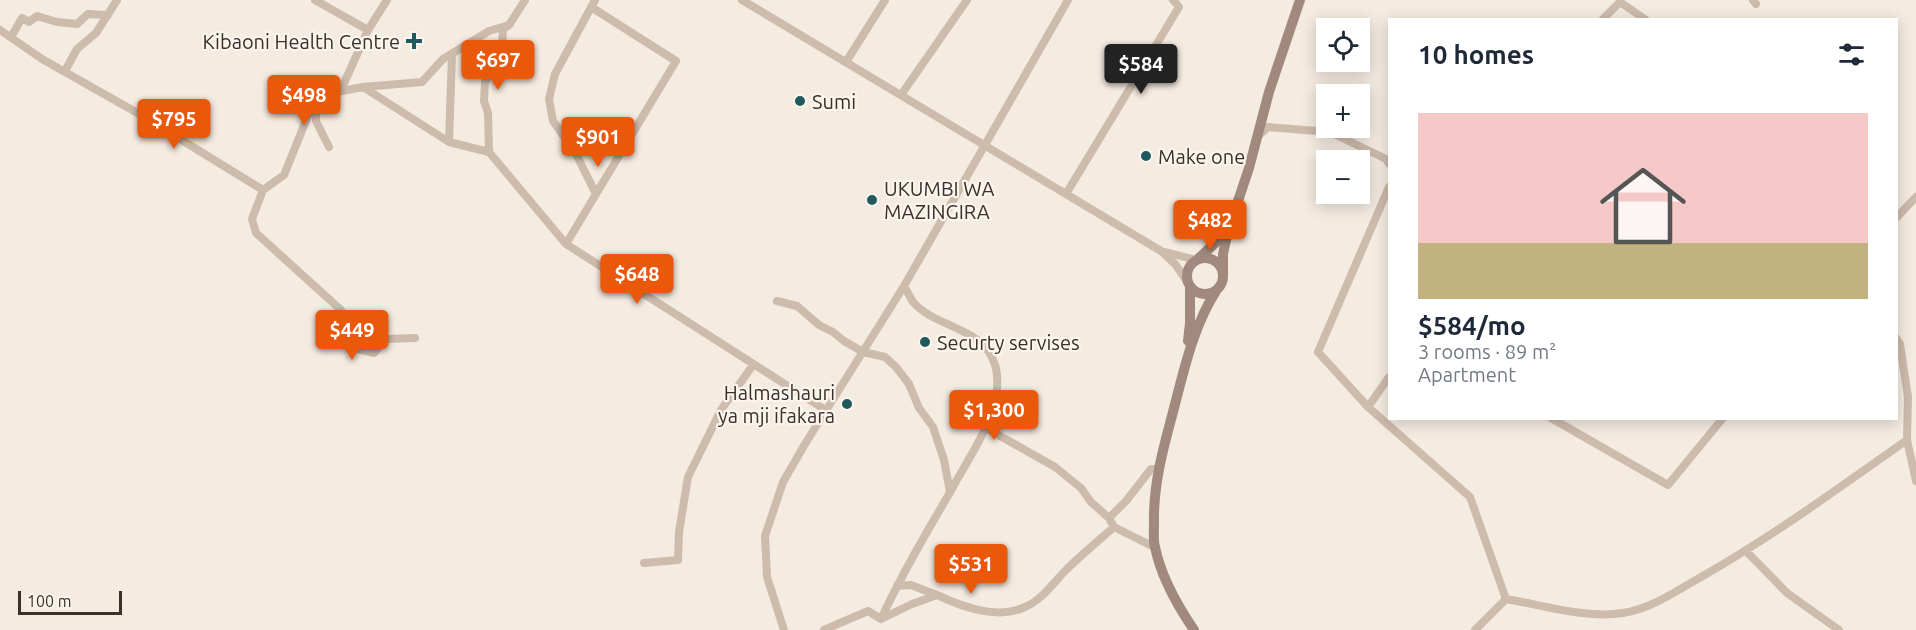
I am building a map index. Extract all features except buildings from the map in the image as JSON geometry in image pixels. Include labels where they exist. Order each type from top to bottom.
[{"type":"main road","points":[[1194,630],[1169,589],[1154,547],[1154,505],[1158,469],[1186,362],[1207,305],[1222,282],[1228,231],[1249,168],[1275,73],[1300,0]]},
{"type":"main road","points":[[1186,362],[1190,323],[1189,268],[1228,231]]},
{"type":"main road","points":[[1197,260],[1206,258],[1216,262],[1221,267],[1223,275]]},
{"type":"main road","points":[[1189,285],[1196,292],[1204,295],[1216,291]]},
{"type":"street","points":[[65,71],[77,49],[96,33],[117,0]]},
{"type":"street","points":[[315,0],[368,30]]},
{"type":"street","points":[[341,90],[368,30],[387,0]]},
{"type":"street","points":[[489,152],[488,113],[484,101],[485,82],[493,56],[502,48],[503,29],[508,26],[525,0]]},
{"type":"street","points":[[742,0],[1161,251],[1175,264],[1189,285]]},
{"type":"street","points":[[846,62],[885,0]]},
{"type":"street","points":[[901,95],[967,0]]},
{"type":"street","points":[[784,630],[767,577],[765,536],[783,482],[904,286],[1068,0]]},
{"type":"street","points":[[1066,194],[1179,7],[1173,0]]},
{"type":"street","points":[[1604,18],[1621,1],[1643,18]]},
{"type":"street","points":[[567,244],[676,62],[593,3],[555,74],[549,99],[553,121],[576,154],[596,194]]},
{"type":"street","points":[[11,37],[22,18],[29,22],[37,16],[57,22],[77,24],[88,14],[108,15]]},
{"type":"street","points":[[316,96],[363,87],[422,82],[443,59],[489,31],[508,26]]},
{"type":"street","points":[[0,30],[42,59],[146,118],[263,190]]},
{"type":"street","points":[[449,142],[452,54]]},
{"type":"street","points":[[363,87],[449,142],[489,152],[567,244],[827,411]]},
{"type":"street","points":[[316,96],[284,175],[263,190],[252,219],[256,233],[341,310],[335,326],[358,349],[374,353],[386,339],[415,338]]},
{"type":"street","points":[[316,96],[316,121],[329,147]]},
{"type":"street","points":[[1256,137],[1268,127],[1330,132],[1386,159],[1388,162]]},
{"type":"street","points":[[1388,189],[1318,352],[1368,407],[1470,497],[1506,599]]},
{"type":"street","points":[[1898,216],[1916,197]]},
{"type":"street","points":[[1161,251],[1197,260]]},
{"type":"street","points":[[881,619],[897,586],[986,428],[996,396],[998,379],[997,367],[988,351],[978,341],[927,313],[914,302],[904,286]]},
{"type":"street","points":[[777,301],[796,306],[819,325],[862,352],[885,357],[896,367],[909,384],[919,408],[933,428],[944,460],[950,492]]},
{"type":"street","points":[[1898,341],[1908,397],[1907,440],[1916,481]]},
{"type":"street","points":[[644,563],[678,560],[679,532],[688,477],[721,410],[753,364]]},
{"type":"street","points":[[1368,407],[1388,378]]},
{"type":"street","points":[[1552,420],[1668,485],[1700,443],[1722,420]]},
{"type":"street","points":[[986,428],[1072,479],[1091,502],[1109,518],[1114,527],[1154,547]]},
{"type":"street","points":[[1506,599],[1597,615],[1622,614],[1647,608],[1788,525],[1907,440]]},
{"type":"street","points":[[1109,518],[1151,470],[1158,469]]},
{"type":"street","points":[[897,586],[911,585],[972,609],[1006,612],[1026,607],[1114,527]]},
{"type":"street","points":[[1746,551],[1787,593],[1839,630]]},
{"type":"street","points":[[881,619],[937,595]]},
{"type":"street","points":[[1475,630],[1506,599]]},
{"type":"street","points":[[824,630],[868,611],[881,619]]},
{"type":"place","name":"Kibaoni Health Centre","points":[[414,41]]},
{"type":"place","name":"Sumi","points":[[800,101]]},
{"type":"place","name":"Make one","points":[[1146,156]]},
{"type":"place","name":"UKUMBI WA MAZINGIRA","points":[[872,200]]},
{"type":"place","name":"Securty servises","points":[[925,342]]},
{"type":"place","name":"Halmashauri ya mji ifakara","points":[[847,404]]}]
